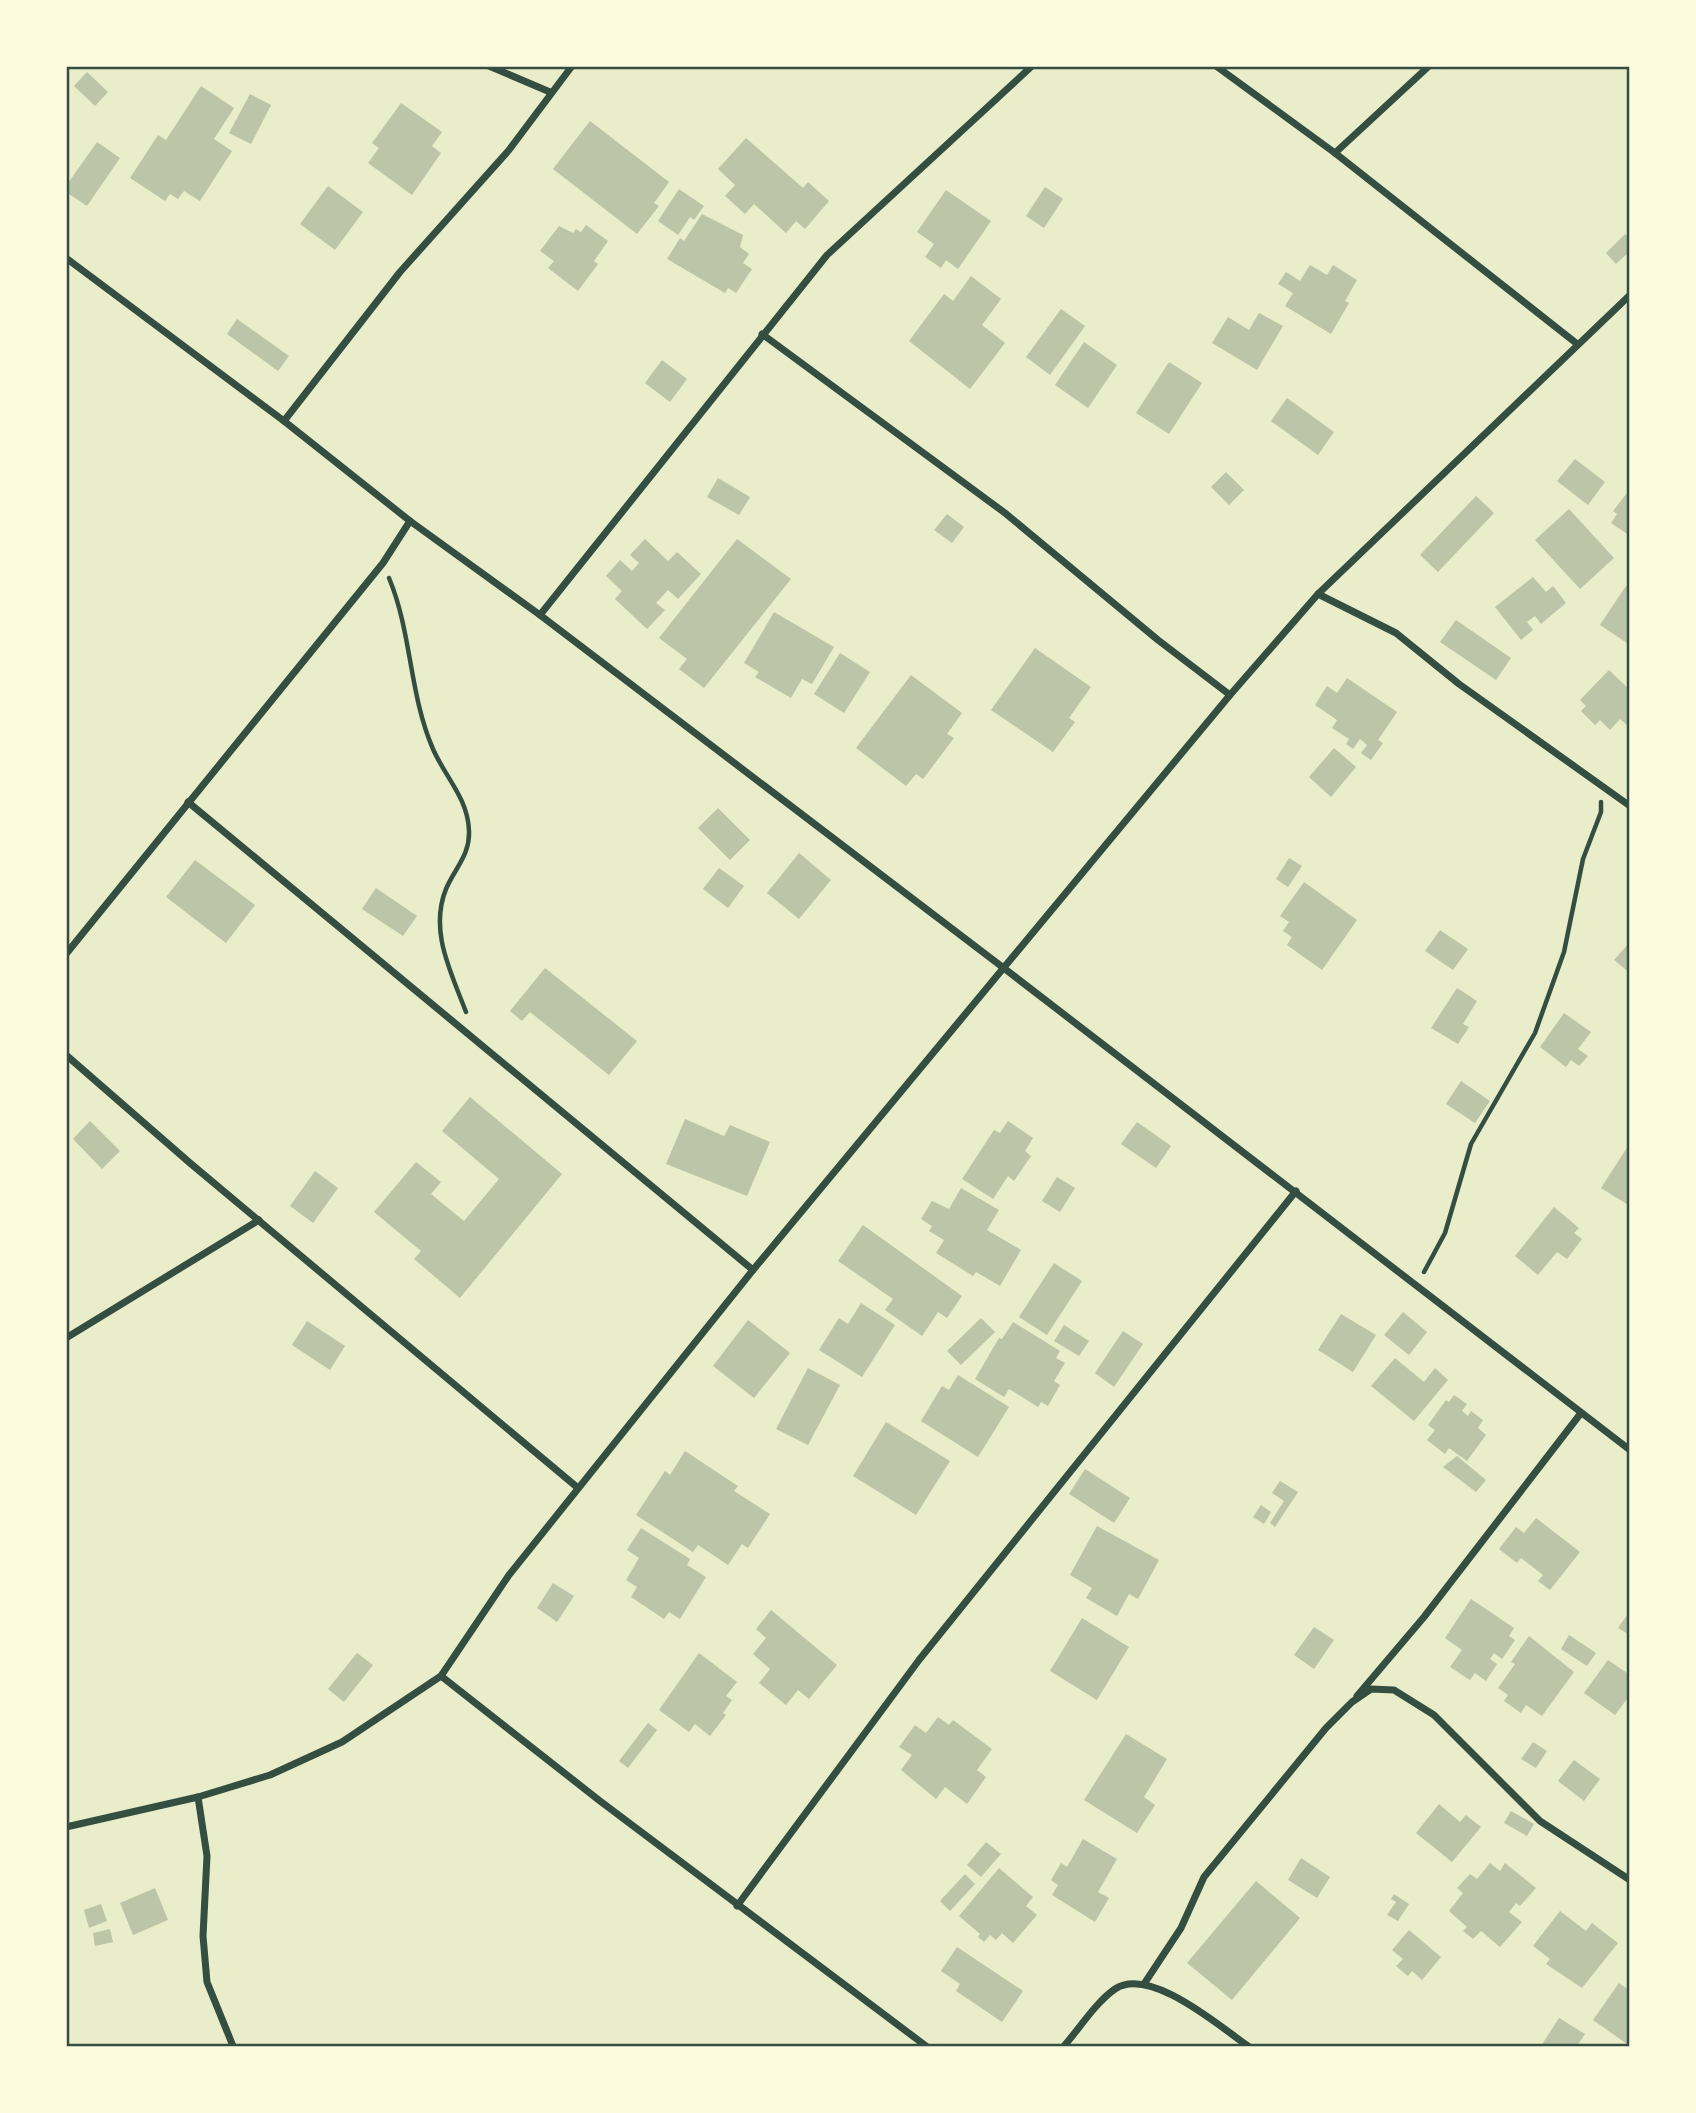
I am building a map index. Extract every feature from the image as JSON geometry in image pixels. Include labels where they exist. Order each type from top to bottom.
[{"type":"street","points":[[489,66],[550,92]]},
{"type":"street","points":[[284,421],[400,272],[509,150],[572,66]]},
{"type":"street","points":[[540,615],[658,471],[762,334],[827,255],[1032,66]]},
{"type":"street","points":[[1216,66],[1335,153],[1576,343]]},
{"type":"street","points":[[1335,153],[1429,66]]},
{"type":"street","points":[[66,258],[1005,969],[1629,1450]]},
{"type":"street","points":[[66,1827],[198,1797],[270,1775],[342,1742],[441,1676],[509,1575],[753,1270],[1230,695],[1318,594],[1576,343],[1629,295]]},
{"type":"street","points":[[762,334],[1005,513],[1158,640],[1230,695]]},
{"type":"street","points":[[66,954],[383,563],[410,521]]},
{"type":"street","points":[[1318,594],[1396,633],[1413,649],[1501,715],[1602,784],[1629,806]]},
{"type":"street","points":[[1623,799],[1629,792]]},
{"type":"street","points":[[188,802],[753,1270]]},
{"type":"street","points":[[66,1055],[578,1488]]},
{"type":"street","points":[[737,1906],[919,1660],[1296,1191]]},
{"type":"street","points":[[66,1338],[259,1220]]},
{"type":"street","points":[[1144,1984],[1181,1928],[1204,1877],[1326,1728],[1352,1702],[1424,1617],[1581,1413]]},
{"type":"street","points":[[441,1676],[737,1906],[926,2046]]},
{"type":"street","points":[[1352,1702],[1371,1689],[1394,1690],[1434,1715],[1539,1821],[1629,1880]]},
{"type":"street","points":[[198,1797],[207,1856],[203,1936],[207,1982],[233,2046]]},
{"type":"street","points":[[1064,2046],[1113,1990],[1129,1982],[1157,1986],[1248,2046]]},
{"type":"path","points":[[383,563],[407,633],[419,709],[426,730],[433,750],[466,806],[469,833],[464,860],[447,887],[440,909],[439,928],[445,958],[478,1042]]},
{"type":"path","points":[[1416,1285],[1445,1233],[1471,1144],[1535,1033],[1564,952],[1583,859],[1601,812],[1602,784]]},
{"type":"building","points":[[87,72],[108,92],[95,106],[74,86]]},
{"type":"building","points":[[201,86],[234,108],[214,139],[232,151],[200,201],[184,191],[178,199],[170,194],[165,201],[130,178],[158,135],[166,140]]},
{"type":"building","points":[[250,94],[271,105],[251,144],[229,133]]},
{"type":"building","points":[[401,103],[442,132],[432,146],[441,153],[412,195],[368,163],[379,148],[372,143]]},
{"type":"building","points":[[590,121],[669,182],[654,203],[659,206],[637,234],[553,169]]},
{"type":"building","points":[[746,138],[803,188],[808,182],[829,201],[805,229],[796,221],[786,233],[754,204],[745,214],[725,196],[735,185],[718,169]]},
{"type":"building","points":[[97,142],[120,158],[87,206],[66,192],[66,186]]},
{"type":"building","points":[[328,186],[363,212],[335,250],[300,224]]},
{"type":"building","points":[[1045,187],[1063,199],[1044,228],[1026,216]]},
{"type":"building","points":[[679,189],[704,206],[694,220],[690,217],[678,235],[658,221]]},
{"type":"building","points":[[946,190],[991,221],[958,269],[946,260],[941,268],[925,257],[934,244],[917,232]]},
{"type":"building","points":[[702,214],[743,235],[740,247],[749,254],[743,263],[752,269],[736,293],[728,288],[725,293],[667,259],[680,238],[684,241]]},
{"type":"building","points":[[586,225],[608,241],[594,261],[598,264],[578,291],[548,268],[554,261],[540,251],[559,226],[573,233],[576,229],[581,232]]},
{"type":"building","points":[[1625,234],[1630,239],[1630,251],[1616,264],[1606,253]]},
{"type":"building","points":[[1310,265],[1327,275],[1333,265],[1357,280],[1345,301],[1349,303],[1331,334],[1285,306],[1293,293],[1278,284],[1286,272],[1300,281]]},
{"type":"building","points":[[971,276],[1001,299],[982,325],[1005,343],[970,389],[909,341],[944,294],[953,301]]},
{"type":"building","points":[[1061,309],[1085,326],[1050,375],[1026,357]]},
{"type":"building","points":[[1259,313],[1283,326],[1257,370],[1212,343],[1228,317],[1249,330]]},
{"type":"building","points":[[237,319],[289,356],[278,371],[227,334]]},
{"type":"building","points":[[1084,342],[1117,365],[1088,408],[1055,385]]},
{"type":"building","points":[[662,360],[687,379],[670,402],[645,383]]},
{"type":"building","points":[[1169,362],[1202,383],[1169,434],[1136,413]]},
{"type":"building","points":[[1287,398],[1334,432],[1318,455],[1271,421]]},
{"type":"building","points":[[1575,459],[1605,482],[1588,505],[1557,481]]},
{"type":"building","points":[[1226,472],[1244,490],[1229,505],[1211,487]]},
{"type":"building","points":[[718,478],[750,497],[739,515],[707,497]]},
{"type":"building","points":[[1630,489],[1630,536],[1611,523],[1617,514],[1613,511]]},
{"type":"building","points":[[1476,496],[1494,513],[1438,572],[1420,555]]},
{"type":"building","points":[[1569,509],[1614,558],[1580,589],[1535,540]]},
{"type":"building","points":[[947,514],[964,527],[952,543],[934,530]]},
{"type":"building","points":[[645,539],[668,561],[677,552],[701,574],[678,599],[668,590],[656,603],[665,610],[647,629],[615,599],[622,591],[606,576],[620,560],[632,571],[639,563],[630,555]]},
{"type":"building","points":[[737,539],[791,579],[704,688],[679,669],[687,659],[659,638]]},
{"type":"building","points":[[1533,577],[1546,592],[1553,586],[1566,603],[1541,624],[1535,616],[1527,622],[1533,630],[1521,640],[1495,607]]},
{"type":"building","points":[[1626,586],[1630,588],[1630,645],[1600,625]]},
{"type":"building","points":[[774,612],[834,647],[812,684],[802,679],[791,698],[755,677],[759,672],[744,663]]},
{"type":"building","points":[[1456,620],[1511,658],[1496,680],[1440,642]]},
{"type":"building","points":[[1035,648],[1091,687],[1069,718],[1075,722],[1053,752],[991,710]]},
{"type":"building","points":[[840,653],[870,672],[844,713],[814,694]]},
{"type":"building","points":[[1609,670],[1630,690],[1630,724],[1628,726],[1620,719],[1610,730],[1600,720],[1595,725],[1581,711],[1586,706],[1580,700]]},
{"type":"building","points":[[911,675],[962,713],[947,734],[954,738],[923,779],[916,774],[906,786],[856,748]]},
{"type":"building","points":[[1347,678],[1397,712],[1378,740],[1383,743],[1371,760],[1361,753],[1367,745],[1360,739],[1353,749],[1346,744],[1349,739],[1332,728],[1337,720],[1315,705],[1327,686],[1337,693]]},
{"type":"building","points":[[1334,748],[1356,767],[1331,797],[1309,777]]},
{"type":"building","points":[[718,808],[750,840],[730,860],[698,828]]},
{"type":"building","points":[[799,853],[831,880],[799,919],[767,893]]},
{"type":"building","points":[[1289,858],[1302,866],[1288,887],[1276,879]]},
{"type":"building","points":[[195,860],[255,905],[226,943],[166,897]]},
{"type":"building","points":[[719,868],[744,886],[728,908],[703,889]]},
{"type":"building","points":[[1304,882],[1357,920],[1322,970],[1287,945],[1292,937],[1283,931],[1289,922],[1280,916]]},
{"type":"building","points":[[376,888],[417,916],[403,936],[362,909]]},
{"type":"building","points":[[1440,930],[1468,949],[1453,970],[1425,951]]},
{"type":"building","points":[[1630,942],[1630,973],[1614,960]]},
{"type":"building","points":[[545,968],[637,1041],[609,1075],[530,1012],[522,1021],[510,1011]]},
{"type":"building","points":[[1457,988],[1477,1001],[1463,1024],[1469,1027],[1458,1044],[1431,1028]]},
{"type":"building","points":[[1564,1013],[1591,1032],[1578,1049],[1588,1056],[1579,1066],[1571,1060],[1566,1067],[1540,1047]]},
{"type":"building","points":[[1461,1081],[1490,1101],[1475,1123],[1446,1104]]},
{"type":"building","points":[[470,1097],[562,1174],[460,1298],[414,1259],[421,1251],[374,1212],[416,1162],[441,1182],[431,1194],[464,1221],[499,1179],[442,1131]]},
{"type":"building","points":[[685,1119],[724,1136],[730,1125],[770,1142],[747,1196],[666,1164]]},
{"type":"building","points":[[90,1121],[120,1151],[102,1169],[73,1139]]},
{"type":"building","points":[[1008,1121],[1033,1138],[1025,1151],[1031,1156],[1014,1181],[1008,1176],[993,1199],[962,1179],[994,1130],[1000,1133]]},
{"type":"building","points":[[1137,1122],[1171,1146],[1156,1168],[1121,1144]]},
{"type":"building","points":[[1630,1143],[1630,1206],[1601,1188]]},
{"type":"building","points":[[315,1171],[338,1188],[313,1223],[290,1206]]},
{"type":"building","points":[[1057,1177],[1075,1188],[1060,1212],[1042,1201]]},
{"type":"building","points":[[961,1188],[999,1210],[987,1230],[1021,1250],[1000,1286],[976,1272],[973,1276],[936,1253],[944,1240],[929,1231],[932,1226],[921,1219],[932,1201],[949,1209]]},
{"type":"building","points":[[1554,1207],[1579,1228],[1574,1233],[1582,1239],[1567,1259],[1557,1252],[1538,1275],[1515,1256]]},
{"type":"building","points":[[863,1225],[962,1296],[947,1318],[938,1312],[922,1336],[885,1310],[893,1299],[838,1261]]},
{"type":"building","points":[[1054,1263],[1082,1281],[1047,1335],[1019,1317]]},
{"type":"building","points":[[861,1303],[895,1325],[862,1377],[819,1350],[839,1318],[848,1324]]},
{"type":"building","points":[[1403,1312],[1427,1332],[1409,1355],[1384,1335]]},
{"type":"building","points":[[1341,1314],[1376,1335],[1353,1372],[1318,1350]]},
{"type":"building","points":[[981,1318],[995,1332],[961,1365],[947,1351]]},
{"type":"building","points":[[748,1320],[790,1353],[754,1398],[713,1366]]},
{"type":"building","points":[[307,1321],[345,1346],[330,1370],[292,1345]]},
{"type":"building","points":[[1013,1322],[1060,1351],[1056,1358],[1065,1363],[1054,1381],[1060,1385],[1048,1406],[1041,1402],[1038,1407],[1009,1389],[1004,1397],[975,1379],[999,1338],[1002,1339]]},
{"type":"building","points":[[1064,1325],[1089,1341],[1079,1356],[1054,1341]]},
{"type":"building","points":[[1123,1331],[1143,1344],[1114,1387],[1095,1373]]},
{"type":"building","points":[[1395,1358],[1424,1382],[1435,1368],[1448,1380],[1414,1421],[1371,1386]]},
{"type":"building","points":[[808,1368],[840,1385],[808,1445],[776,1429]]},
{"type":"building","points":[[958,1375],[1009,1407],[978,1457],[921,1421],[942,1386],[949,1390]]},
{"type":"building","points":[[1454,1395],[1467,1404],[1462,1411],[1468,1416],[1471,1411],[1483,1420],[1478,1428],[1486,1435],[1467,1461],[1449,1448],[1445,1454],[1427,1440],[1435,1430],[1428,1425],[1446,1400],[1449,1402]]},
{"type":"building","points":[[886,1422],[950,1461],[916,1515],[853,1476]]},
{"type":"building","points":[[685,1451],[738,1486],[734,1491],[770,1514],[748,1548],[742,1544],[728,1565],[698,1545],[693,1552],[636,1515],[665,1471],[670,1475]]},
{"type":"building","points":[[1457,1456],[1486,1480],[1476,1492],[1443,1467]]},
{"type":"building","points":[[1085,1469],[1130,1498],[1114,1523],[1069,1494]]},
{"type":"building","points":[[1280,1481],[1298,1492],[1275,1527],[1270,1523],[1284,1501],[1272,1493]]},
{"type":"building","points":[[1261,1505],[1271,1512],[1264,1524],[1253,1517]]},
{"type":"building","points":[[1536,1518],[1580,1552],[1550,1590],[1538,1581],[1543,1575],[1521,1558],[1517,1563],[1499,1549],[1516,1527],[1524,1533]]},
{"type":"building","points":[[1097,1526],[1159,1560],[1138,1599],[1129,1594],[1117,1616],[1086,1598],[1092,1588],[1070,1575]]},
{"type":"building","points":[[641,1528],[690,1559],[687,1565],[706,1577],[680,1619],[669,1612],[664,1619],[631,1597],[637,1587],[626,1580],[639,1558],[627,1550]]},
{"type":"building","points":[[553,1583],[574,1596],[557,1622],[537,1608]]},
{"type":"building","points":[[1471,1599],[1514,1628],[1509,1636],[1515,1640],[1502,1659],[1494,1653],[1490,1659],[1497,1664],[1486,1681],[1475,1673],[1470,1680],[1450,1667],[1462,1650],[1445,1638]]},
{"type":"building","points":[[771,1610],[837,1665],[809,1699],[798,1690],[786,1705],[759,1683],[770,1669],[753,1654],[766,1638],[756,1629]]},
{"type":"building","points":[[1630,1611],[1630,1635],[1618,1628]]},
{"type":"building","points":[[1082,1618],[1129,1647],[1097,1700],[1050,1671]]},
{"type":"building","points":[[1314,1627],[1334,1640],[1314,1669],[1294,1655]]},
{"type":"building","points":[[1569,1635],[1596,1653],[1587,1666],[1561,1649]]},
{"type":"building","points":[[1529,1636],[1574,1672],[1542,1716],[1526,1705],[1521,1713],[1504,1701],[1508,1695],[1498,1688],[1515,1664],[1511,1662]]},
{"type":"building","points":[[357,1653],[373,1665],[344,1702],[328,1689]]},
{"type":"building","points":[[699,1653],[737,1682],[726,1696],[732,1700],[723,1713],[726,1715],[710,1736],[695,1724],[689,1732],[659,1710]]},
{"type":"building","points":[[1608,1660],[1630,1675],[1630,1695],[1615,1715],[1584,1693]]},
{"type":"building","points":[[938,1717],[949,1725],[953,1720],[992,1749],[977,1770],[986,1777],[967,1804],[945,1787],[936,1799],[901,1770],[912,1755],[899,1747],[915,1725],[926,1733]]},
{"type":"building","points":[[648,1723],[657,1730],[628,1768],[619,1761]]},
{"type":"building","points":[[1126,1734],[1167,1759],[1144,1797],[1155,1805],[1137,1833],[1084,1800]]},
{"type":"building","points":[[1533,1742],[1547,1751],[1536,1768],[1521,1759]]},
{"type":"building","points":[[1574,1760],[1600,1779],[1584,1801],[1558,1781]]},
{"type":"building","points":[[1439,1804],[1460,1822],[1466,1815],[1481,1827],[1452,1862],[1416,1833]]},
{"type":"building","points":[[1511,1811],[1534,1824],[1527,1836],[1504,1823]]},
{"type":"building","points":[[1083,1839],[1117,1859],[1098,1892],[1109,1898],[1095,1922],[1052,1895],[1058,1885],[1051,1880],[1061,1863],[1067,1867]]},
{"type":"building","points":[[986,1842],[1001,1854],[981,1877],[967,1865]]},
{"type":"building","points":[[1301,1858],[1330,1877],[1317,1898],[1288,1880]]},
{"type":"building","points":[[1490,1863],[1500,1871],[1505,1863],[1536,1888],[1520,1906],[1516,1903],[1509,1912],[1522,1922],[1500,1947],[1481,1931],[1473,1939],[1463,1931],[1467,1927],[1449,1911],[1463,1893],[1457,1888],[1470,1874],[1477,1879]]},
{"type":"building","points":[[999,1868],[1033,1897],[1026,1906],[1037,1915],[1013,1943],[1002,1933],[996,1940],[990,1935],[984,1942],[978,1937],[980,1934],[959,1916]]},
{"type":"building","points":[[965,1874],[975,1884],[950,1911],[940,1901]]},
{"type":"building","points":[[1256,1881],[1300,1918],[1232,2000],[1187,1963]]},
{"type":"building","points":[[155,1888],[168,1920],[133,1935],[120,1903]]},
{"type":"building","points":[[1394,1894],[1409,1904],[1398,1921],[1387,1915],[1396,1902],[1391,1899]]},
{"type":"building","points":[[101,1904],[107,1921],[89,1928],[84,1910]]},
{"type":"building","points":[[1560,1911],[1586,1931],[1592,1923],[1618,1943],[1582,1988],[1546,1964],[1550,1959],[1533,1946]]},
{"type":"building","points":[[110,1929],[113,1942],[95,1946],[93,1933]]},
{"type":"building","points":[[1409,1930],[1441,1957],[1422,1980],[1412,1971],[1408,1976],[1396,1966],[1403,1959],[1392,1950]]},
{"type":"building","points":[[957,1947],[1023,1991],[1002,2022],[956,1991],[960,1984],[941,1971]]},
{"type":"building","points":[[1619,1983],[1630,1991],[1630,2040],[1627,2044],[1593,2020]]},
{"type":"building","points":[[1559,2018],[1585,2034],[1577,2046],[1541,2046]]}]
